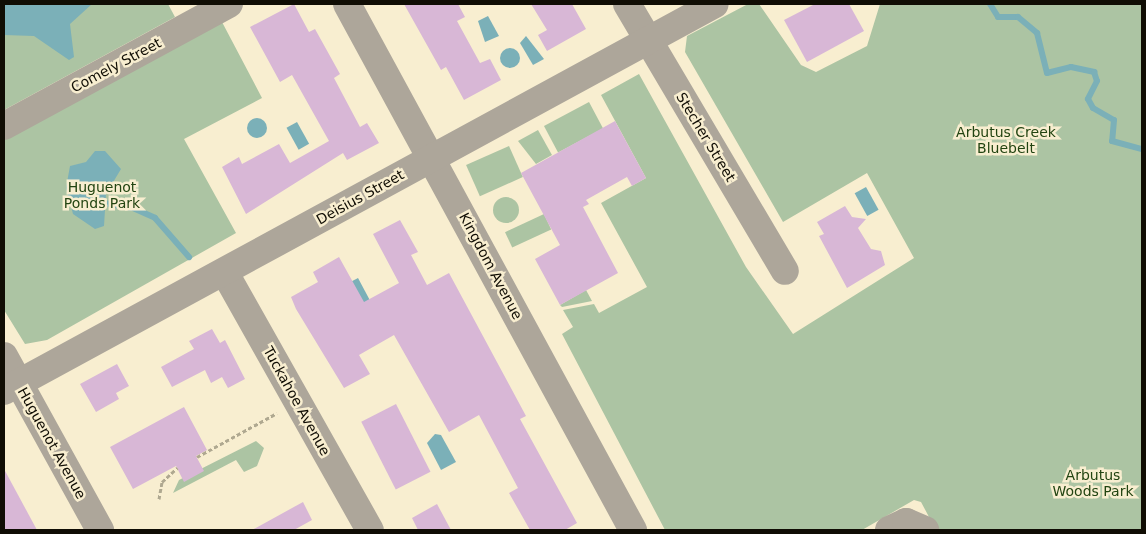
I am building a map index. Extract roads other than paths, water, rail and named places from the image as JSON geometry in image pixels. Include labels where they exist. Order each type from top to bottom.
[{"type":"street","name":"Comely Street","points":[[4,126],[229,4]]},
{"type":"street","name":"Kingdom Avenue","points":[[347,4],[432,157],[633,530]]},
{"type":"street","name":"Stecher Street","points":[[627,4],[786,271]]},
{"type":"street","name":"Deisius Street","points":[[11,387],[225,273],[647,38],[716,4]]},
{"type":"street","name":"Tuckahoe Avenue","points":[[225,273],[370,530]]},
{"type":"street","name":"Huguenot Avenue","points":[[4,356],[11,387],[100,530]]},
{"type":"street","points":[[889,530],[919,526]]},
{"type":"water","points":[[4,4],[92,4],[70,24],[74,57],[69,60],[34,36],[4,35]]},
{"type":"water","points":[[488,16],[499,36],[485,42],[478,21]]},
{"type":"water","points":[[526,36],[544,59],[533,65],[520,43]]},
{"type":"water","points":[[510,48],[517,51],[520,58],[517,65],[510,68],[503,65],[500,58],[503,51]]},
{"type":"water","points":[[253,118],[261,118],[267,124],[267,132],[261,138],[253,138],[247,132],[247,124]]},
{"type":"water","points":[[297,122],[309,144],[299,150],[287,128]]},
{"type":"water","points":[[95,151],[105,151],[121,169],[106,194],[104,226],[95,229],[73,214],[66,188],[70,166],[86,162]]},
{"type":"water","points":[[866,187],[879,210],[867,216],[855,193]]},
{"type":"water","points":[[358,278],[371,302],[357,309],[345,285]]},
{"type":"water","points":[[435,434],[441,435],[456,462],[441,470],[427,443]]},
{"type":"waterway","points":[[990,4],[998,17],[1018,17],[1037,33],[1047,73],[1071,67],[1094,72],[1097,81],[1088,99],[1093,108],[1114,120],[1112,141],[1142,149]]},
{"type":"waterway","points":[[104,203],[133,208],[155,218],[189,257]]},
{"type":"park label","name":"Arbutus Creek Bluebelt","points":[[1006,140]]},
{"type":"park label","name":"Huguenot Ponds Park","points":[[102,196]]},
{"type":"park label","name":"Arbutus Woods Park","points":[[1093,484]]}]
